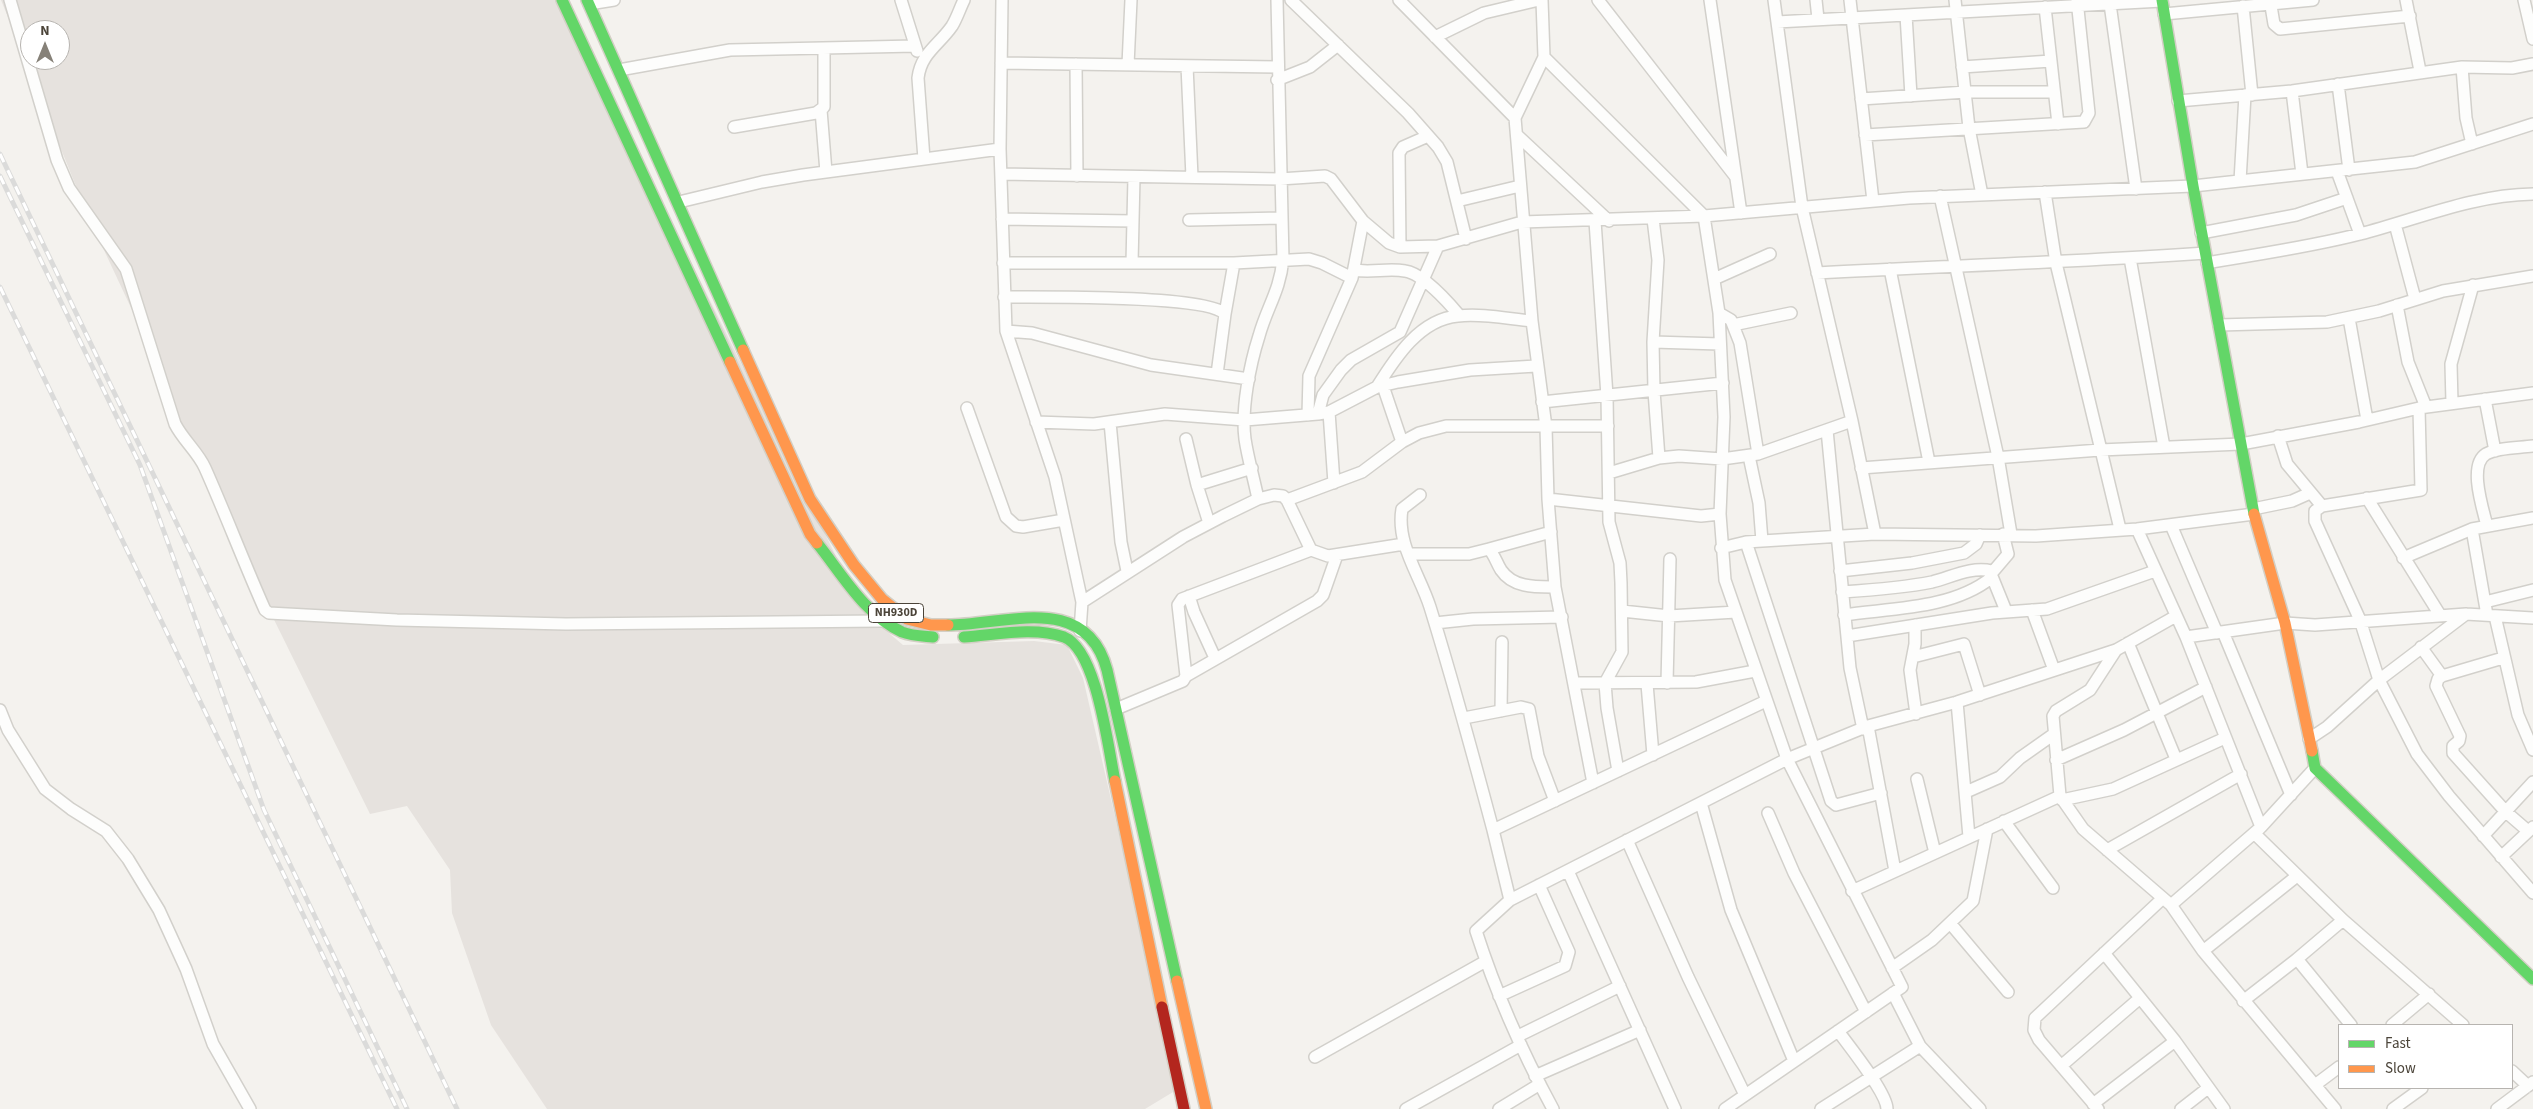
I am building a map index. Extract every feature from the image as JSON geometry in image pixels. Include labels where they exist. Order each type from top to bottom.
[{"type":"main road","name":"NH930D","points":[[562,0],[810,534],[867,606],[904,633],[946,637],[1047,634],[1072,640]]},
{"type":"main road","points":[[2162,1],[2201,233],[2253,512],[2284,623],[2315,768],[2533,979]]},
{"type":"main road","name":"NH930D","points":[[588,2],[679,202],[714,289],[810,499],[826,527],[885,603],[908,619],[932,625],[948,626],[1054,617],[1071,622],[1082,629],[1094,642],[1104,660],[1116,709],[1206,1109]]},
{"type":"main road","points":[[1072,640],[1085,657],[1094,682],[1184,1109]]},
{"type":"street","points":[[10,0],[51,143],[62,172],[69,188],[126,269],[175,424],[181,437],[205,467],[234,542],[265,610],[269,613],[397,620],[566,624],[884,620]]},
{"type":"street","points":[[588,2],[614,0]]},
{"type":"street","points":[[902,0],[921,60],[918,78],[924,159]]},
{"type":"street","points":[[921,60],[939,43],[954,24],[964,0]]},
{"type":"street","points":[[1002,0],[1000,149],[1006,331],[1055,477],[1082,602],[1082,629],[1072,640]]},
{"type":"street","points":[[1128,65],[1131,0]]},
{"type":"street","points":[[1258,499],[1245,437],[1245,420],[1249,379],[1259,334],[1276,295],[1283,259],[1277,67],[1277,0]]},
{"type":"street","points":[[1291,0],[1428,136],[1447,162],[1466,239]]},
{"type":"street","points":[[1399,0],[1515,118]]},
{"type":"street","points":[[1436,37],[1484,13],[1541,0],[1544,57],[1515,118],[1522,222],[1536,366],[1546,427],[1548,499],[1555,588],[1593,783]]},
{"type":"street","points":[[1598,0],[1736,176]]},
{"type":"street","points":[[1710,0],[1741,213]]},
{"type":"street","points":[[1774,0],[1802,207],[1852,421],[1875,534]]},
{"type":"street","points":[[1816,0],[1818,19]]},
{"type":"street","points":[[1850,0],[1873,201]]},
{"type":"street","points":[[1955,0],[1969,128],[1982,195]]},
{"type":"street","points":[[2164,14],[2224,4],[2243,6],[2270,2],[2313,0]]},
{"type":"street","points":[[2406,0],[2420,71]]},
{"type":"street","points":[[2524,0],[2533,39]]},
{"type":"street","points":[[1777,22],[2077,3],[2110,4],[2162,1]]},
{"type":"street","points":[[2270,2],[2274,24],[2280,29],[2410,16]]},
{"type":"street","points":[[1866,135],[2084,122],[2089,113],[2077,3]]},
{"type":"street","points":[[2110,4],[2136,189]]},
{"type":"street","points":[[2049,5],[2051,61],[2058,124]]},
{"type":"street","points":[[2240,181],[2248,95],[2243,6]]},
{"type":"street","points":[[1906,15],[1911,96]]},
{"type":"street","points":[[1278,80],[1310,66],[1338,45]]},
{"type":"street","points":[[619,70],[730,50],[915,46]]},
{"type":"street","points":[[734,126],[816,113],[821,110],[825,103],[824,49]]},
{"type":"street","points":[[1544,57],[1704,216],[1719,313],[1724,417],[1720,514],[1721,548],[1725,580],[1787,760],[1902,987],[1725,1109]]},
{"type":"street","points":[[1962,67],[2051,61]]},
{"type":"street","points":[[1001,63],[1277,67]]},
{"type":"street","points":[[1076,64],[1076,176]]},
{"type":"street","points":[[2178,101],[2292,91],[2420,71],[2462,67],[2512,68],[2533,64]]},
{"type":"street","points":[[1187,66],[1192,177]]},
{"type":"street","points":[[2462,67],[2466,118],[2472,144]]},
{"type":"street","points":[[2338,84],[2343,170],[2347,198],[2360,234]]},
{"type":"street","points":[[2292,91],[2302,174]]},
{"type":"street","points":[[1862,98],[1966,92],[2054,92]]},
{"type":"street","points":[[821,110],[826,172]]},
{"type":"street","points":[[1001,174],[1280,179],[1325,176],[1331,179],[1363,220],[1389,243],[1400,247],[1438,246],[1522,222],[1653,219],[1940,196],[2193,186],[2343,170],[2414,162],[2533,124]]},
{"type":"street","points":[[1517,135],[1609,221]]},
{"type":"street","points":[[1400,247],[1399,153],[1403,147],[1428,136]]},
{"type":"street","points":[[679,202],[762,182],[1000,149]]},
{"type":"street","points":[[1132,263],[1134,176]]},
{"type":"street","points":[[1457,201],[1520,186]]},
{"type":"street","points":[[2045,192],[2056,263],[2120,529]]},
{"type":"street","points":[[1817,273],[2130,258],[2206,258],[2360,234],[2471,201],[2510,195],[2533,194]]},
{"type":"street","points":[[1844,615],[1932,602],[1959,596],[1979,587],[2008,554],[1998,457],[1940,196]]},
{"type":"street","points":[[2201,233],[2296,215],[2347,198]]},
{"type":"street","points":[[1189,220],[1281,218]]},
{"type":"street","points":[[1002,219],[1133,220]]},
{"type":"street","points":[[1653,219],[1658,260],[1653,342],[1654,391],[1659,458]]},
{"type":"street","points":[[1334,483],[1309,376],[1353,274],[1363,220]]},
{"type":"street","points":[[1595,221],[1607,396],[1609,522],[1620,563],[1622,610],[1622,652],[1605,683],[1607,708],[1618,771]]},
{"type":"street","points":[[2394,224],[2415,299]]},
{"type":"street","points":[[1318,414],[1323,395],[1341,370],[1351,360],[1400,332],[1438,246]]},
{"type":"street","points":[[1714,279],[1770,254]]},
{"type":"street","points":[[2130,258],[2164,448]]},
{"type":"street","points":[[1003,263],[1234,263],[1283,259],[1316,260],[1353,274],[1408,271],[1444,298],[1459,316]]},
{"type":"street","points":[[1218,374],[1225,314],[1234,263]]},
{"type":"street","points":[[1890,269],[1929,462]]},
{"type":"street","points":[[2219,325],[2327,322],[2349,318],[2473,285],[2533,276]]},
{"type":"street","points":[[2452,403],[2451,364],[2473,285]]},
{"type":"street","points":[[1004,297],[1142,299],[1196,304],[1222,310],[1225,314]]},
{"type":"street","points":[[2397,305],[2408,362],[2423,407],[2421,490],[2322,506],[2316,512],[2316,520],[2360,620],[2380,680],[2417,754],[2449,796],[2533,893]]},
{"type":"street","points":[[1719,313],[1734,325],[1740,343],[1754,455],[1762,541]]},
{"type":"street","points":[[1734,325],[1791,313]]},
{"type":"street","points":[[1402,442],[1380,387],[1388,370],[1415,336],[1434,324],[1459,316],[1532,321]]},
{"type":"street","points":[[2349,318],[2367,420]]},
{"type":"street","points":[[1006,331],[1032,334],[1152,365],[1249,379]]},
{"type":"street","points":[[1653,342],[1720,344]]},
{"type":"street","points":[[1036,422],[1110,422],[1165,414],[1245,420],[1318,414],[1380,387],[1470,370],[1536,366]]},
{"type":"street","points":[[1542,402],[1722,383]]},
{"type":"street","points":[[1861,468],[2100,450],[2241,444],[2367,420],[2423,407],[2533,393]]},
{"type":"street","points":[[2484,399],[2495,451]]},
{"type":"street","points":[[967,408],[1006,517],[1016,526],[1023,527],[1064,520]]},
{"type":"street","points":[[1609,473],[1659,458],[1679,456],[1722,459],[1754,455],[1852,421]]},
{"type":"street","points":[[1110,422],[1120,542],[1127,571]]},
{"type":"street","points":[[1287,500],[1362,472],[1402,442],[1419,433],[1446,426],[1608,426]]},
{"type":"street","points":[[1827,430],[1850,668],[1881,793],[1895,871]]},
{"type":"street","points":[[2278,436],[2287,464],[2322,506]]},
{"type":"street","points":[[1186,438],[1197,485],[1209,523]]},
{"type":"street","points":[[2487,526],[2477,471],[2483,457],[2495,451],[2533,446]]},
{"type":"street","points":[[1197,485],[1252,468]]},
{"type":"street","points":[[1721,548],[1746,542],[1875,534],[2007,534],[2036,536],[2137,529],[2253,512],[2292,501],[2310,493]]},
{"type":"street","points":[[1082,602],[1127,571],[1209,523],[1258,499],[1274,495],[1283,496],[1287,500],[1311,550]]},
{"type":"street","points":[[1420,495],[1402,509],[1406,549],[1435,623],[1464,718],[1510,900]]},
{"type":"street","points":[[2367,498],[2440,615]]},
{"type":"street","points":[[1548,499],[1701,516],[1720,514]]},
{"type":"street","points":[[2403,558],[2472,529],[2533,518]]},
{"type":"street","points":[[2171,524],[2291,795]]},
{"type":"street","points":[[2137,529],[2186,637],[2241,774],[2258,830],[2298,876],[2343,920],[2462,1024]]},
{"type":"street","points":[[2472,529],[2485,602],[2491,616],[2518,716],[2533,750]]},
{"type":"street","points":[[1186,676],[1178,605],[1182,599],[1189,596],[1311,550],[1328,556],[1406,549],[1469,554],[1551,532]]},
{"type":"street","points":[[1840,571],[1912,563],[1964,553],[1976,544],[1980,535]]},
{"type":"street","points":[[1746,542],[1833,804],[1881,793]]},
{"type":"street","points":[[1489,549],[1506,577],[1522,585],[1555,588]]},
{"type":"street","points":[[1116,709],[1182,681],[1186,676],[1215,658],[1317,601],[1323,595],[1337,555]]},
{"type":"street","points":[[1667,683],[1670,559]]},
{"type":"street","points":[[1842,592],[1886,589],[1932,582],[1978,569],[1992,574],[2006,611]]},
{"type":"street","points":[[1847,636],[2006,611],[2059,606],[2155,571]]},
{"type":"street","points":[[2485,602],[2533,590]]},
{"type":"street","points":[[1189,596],[1194,612],[1215,658]]},
{"type":"street","points":[[1622,610],[1669,616],[1736,612]]},
{"type":"street","points":[[2032,610],[2054,670]]},
{"type":"street","points":[[2186,637],[2284,623],[2315,624],[2466,614],[2533,618]]},
{"type":"street","points":[[2309,739],[2327,727],[2421,647],[2466,614]]},
{"type":"street","points":[[1553,1109],[1499,996],[1476,931],[1510,900],[1787,760],[1815,748],[1866,728],[1980,695],[2116,650],[2176,616]]},
{"type":"street","points":[[1435,623],[1473,619],[1562,617]]},
{"type":"street","points":[[1915,625],[1910,677],[1916,714]]},
{"type":"street","points":[[1501,711],[1502,642]]},
{"type":"street","points":[[2128,643],[2176,760]]},
{"type":"street","points":[[1913,657],[1964,644],[1980,695]]},
{"type":"street","points":[[2421,647],[2442,676]]},
{"type":"street","points":[[2116,650],[2090,690],[2056,711],[2052,721],[2061,798],[2083,829],[2167,902],[2202,951],[2335,1109]]},
{"type":"street","points":[[2501,857],[2530,829],[2506,812],[2453,752],[2453,746],[2460,739],[2436,686],[2438,679],[2442,676],[2503,658]]},
{"type":"street","points":[[1575,683],[1667,683],[1721,679],[1755,671]]},
{"type":"street","points":[[1647,684],[1653,755]]},
{"type":"street","points":[[2056,760],[2206,688]]},
{"type":"street","points":[[1493,830],[1766,702]]},
{"type":"street","points":[[1957,702],[1969,837]]},
{"type":"street","points":[[1464,718],[1522,707],[1528,709],[1538,756],[1554,801]]},
{"type":"street","points":[[0,710],[8,730],[45,789],[71,809],[106,831],[128,859],[160,910],[186,969],[213,1044],[250,1109]]},
{"type":"street","points":[[1966,792],[2000,777],[2020,758],[2054,734]]},
{"type":"street","points":[[1852,891],[2004,821],[2061,798],[2113,789],[2225,738]]},
{"type":"street","points":[[2175,1041],[2096,1106],[2035,1034],[2035,1018],[2104,953],[2258,830],[2315,768]]},
{"type":"street","points":[[2107,850],[2241,774]]},
{"type":"street","points":[[1917,779],[1935,853]]},
{"type":"street","points":[[2483,836],[2533,782]]},
{"type":"street","points":[[1701,803],[1731,910],[1794,1061]]},
{"type":"street","points":[[1768,813],[1794,873],[1866,1012]]},
{"type":"street","points":[[2004,821],[2053,888]]},
{"type":"street","points":[[1892,968],[1932,940],[1973,902],[1987,829]]},
{"type":"street","points":[[1628,840],[1688,977],[1745,1095]]},
{"type":"street","points":[[1568,870],[1675,1109]]},
{"type":"street","points":[[2202,951],[2298,876]]},
{"type":"street","points":[[1499,996],[1565,966],[1568,960],[1569,952],[1539,885]]},
{"type":"street","points":[[2243,1000],[2298,959],[2343,920]]},
{"type":"street","points":[[1950,923],[2008,992]]},
{"type":"street","points":[[2104,953],[2175,1041],[2224,1109]]},
{"type":"street","points":[[2298,959],[2350,1024]]},
{"type":"street","points":[[1315,1057],[1486,961]]},
{"type":"street","points":[[1406,1109],[1520,1040],[1620,986]]},
{"type":"street","points":[[1893,993],[1920,1046],[1980,1109]]},
{"type":"street","points":[[2393,1024],[2429,994]]},
{"type":"street","points":[[2061,1066],[2140,998]]},
{"type":"street","points":[[1499,1109],[1538,1080],[1640,1030]]},
{"type":"street","points":[[1838,1031],[1871,1077],[1886,1102],[1887,1109]]},
{"type":"street","points":[[1821,1109],[1920,1046]]},
{"type":"street","points":[[2315,1085],[2338,1068]]},
{"type":"street","points":[[2497,1109],[2530,1084],[2513,1072]]},
{"type":"street","points":[[2181,1109],[2208,1088]]},
{"type":"street","points":[[2393,1109],[2421,1089]]},
{"type":"shaded area","points":[[1,0],[562,0],[863,611],[903,645],[1034,641],[1067,645],[1083,678],[1178,1089],[1145,1109],[547,1109],[491,1025],[452,913],[450,870],[407,806],[370,814],[164,397],[147,342],[88,216],[29,70],[70,70],[70,20],[20,20],[20,47]]},
{"type":"railway","points":[[0,154],[457,1109]]},
{"type":"railway","points":[[0,176],[140,465],[264,810],[407,1109]]},
{"type":"railway","points":[[0,287],[397,1109]]},
{"type":"traffic: fast","points":[[562,0],[730,362]]},
{"type":"traffic: fast","points":[[587,0],[743,350]]},
{"type":"traffic: fast","points":[[2162,0],[2193,186],[2254,514]]},
{"type":"traffic: fast","points":[[817,543],[855,592],[876,615],[902,632],[933,637]]},
{"type":"traffic: fast","points":[[948,625],[1018,618],[1041,618],[1062,621],[1081,630],[1096,645],[1107,670],[1177,981]]},
{"type":"traffic: fast","points":[[964,637],[1014,632],[1040,632],[1064,637],[1075,646],[1085,660],[1093,680],[1115,781]]},
{"type":"traffic: fast","points":[[2312,751],[2315,768],[2533,979]]},
{"type":"traffic: slow","points":[[743,350],[810,499],[854,565],[882,599],[907,619],[931,625],[948,625]]},
{"type":"traffic: slow","points":[[730,362],[810,534],[817,543]]},
{"type":"traffic: slow","points":[[2254,514],[2285,623],[2312,751]]},
{"type":"traffic: slow","points":[[1115,781],[1162,1007]]},
{"type":"traffic: slow","points":[[1177,981],[1206,1109]]},
{"type":"traffic: jam","points":[[1162,1007],[1184,1109]]}]
